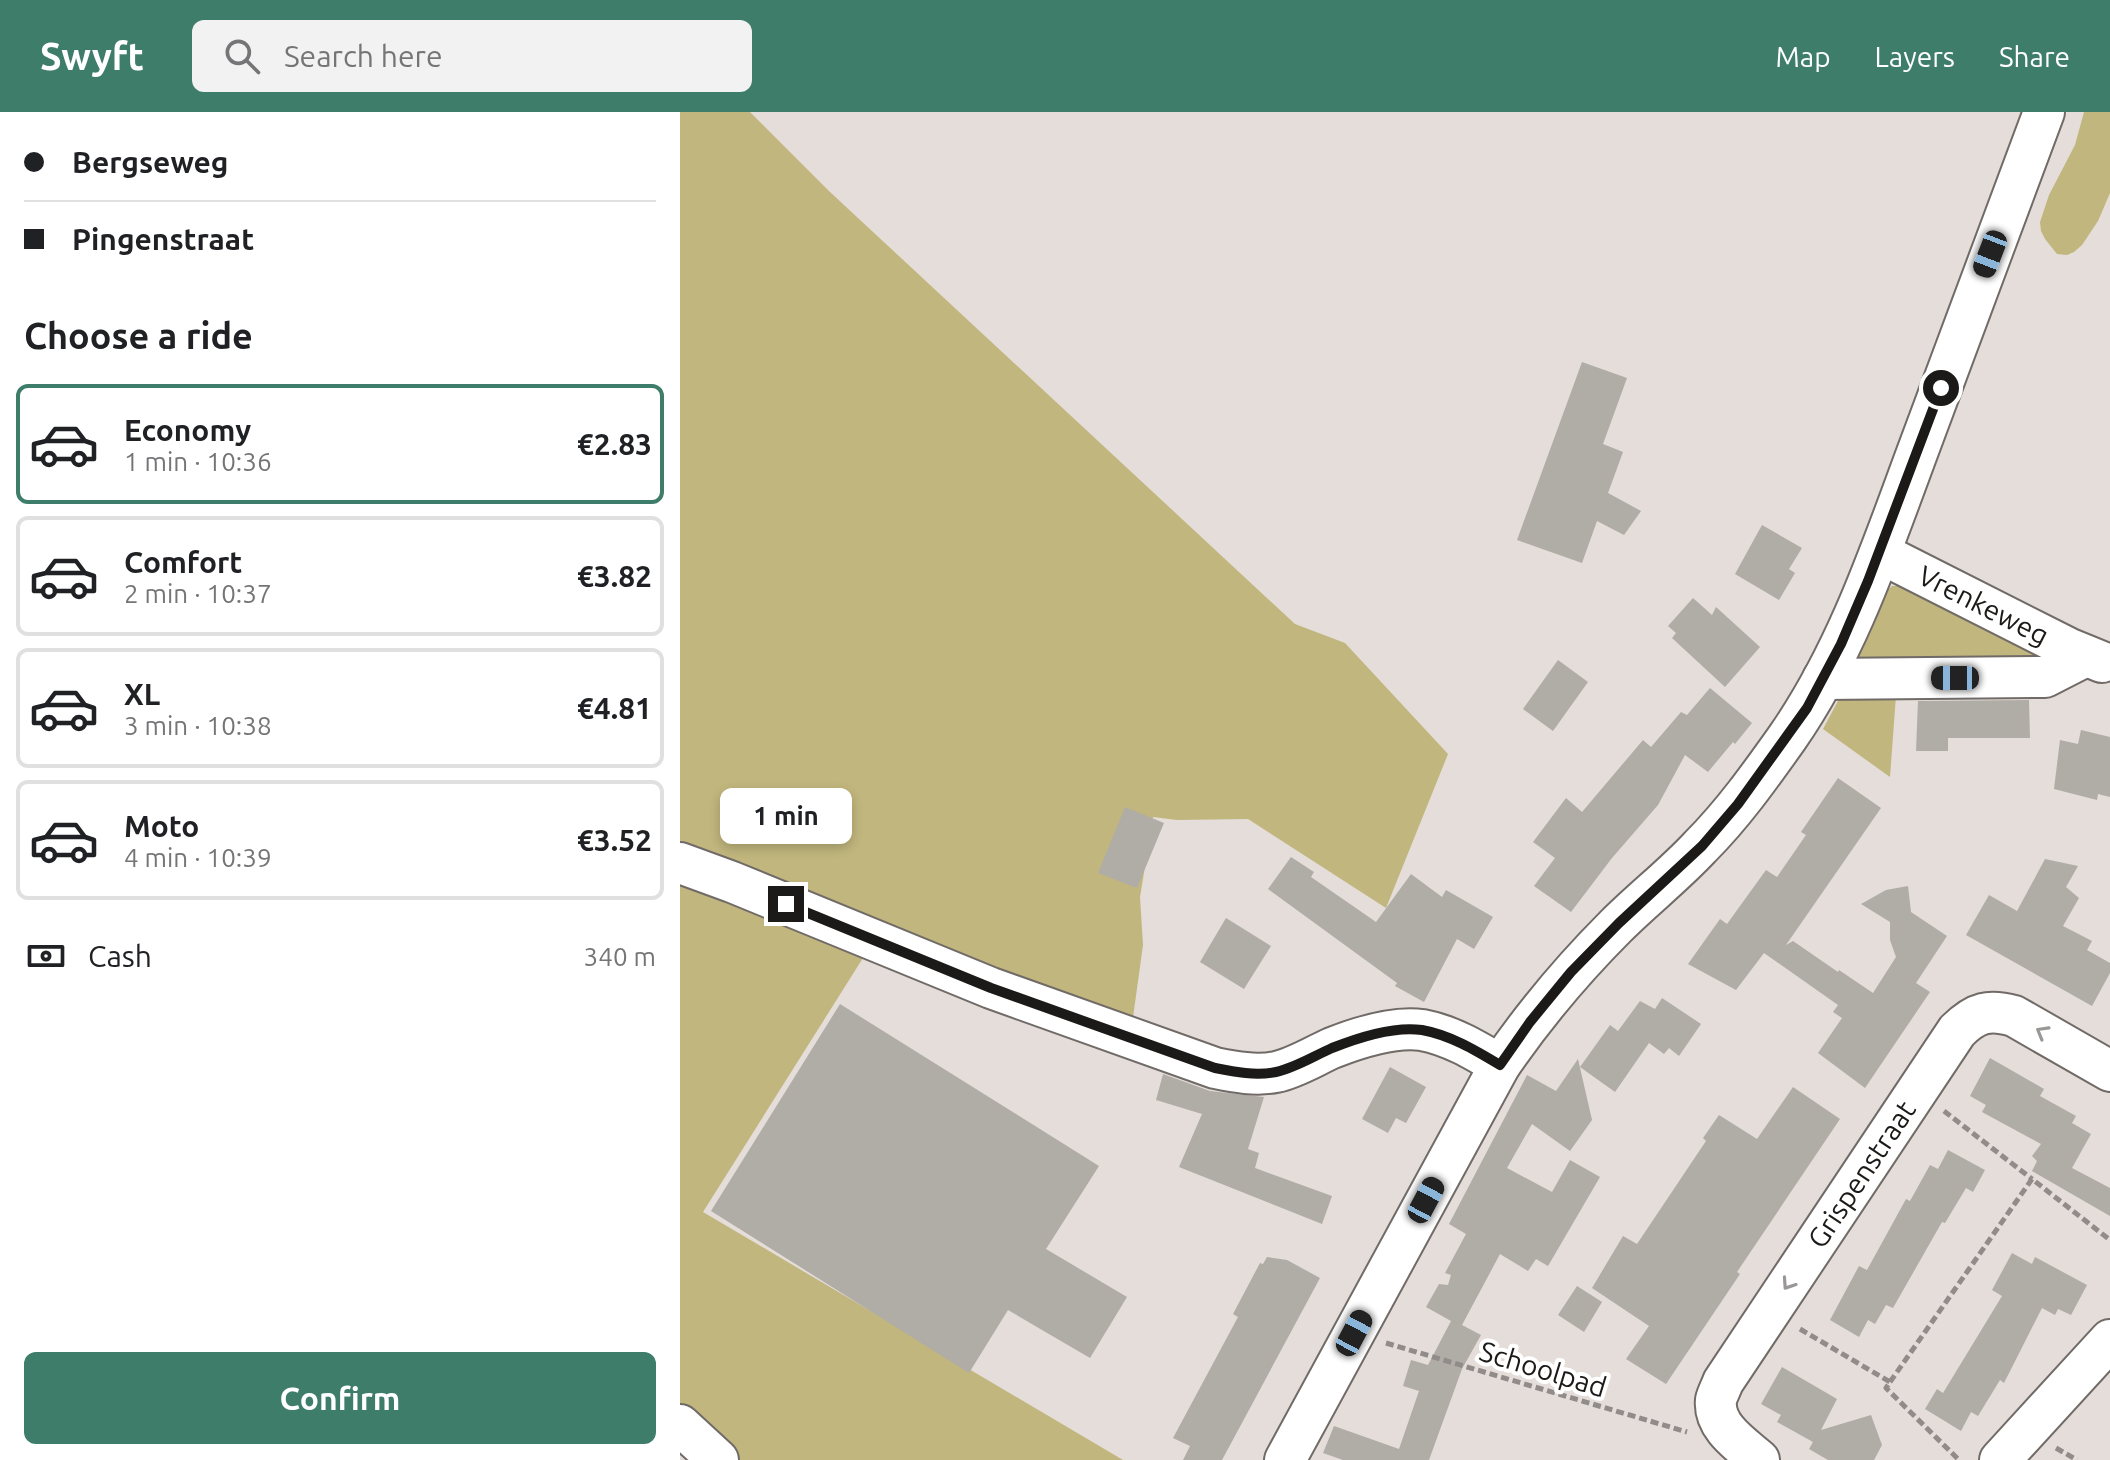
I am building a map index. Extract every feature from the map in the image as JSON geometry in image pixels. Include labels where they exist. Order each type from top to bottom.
[{"type":"street","points":[[1285,1460],[1500,1065],[1571,972],[1702,846],[1738,804],[1787,738],[1823,679],[1880,553],[2044,112]]},
{"type":"street","name":"Vrenkeweg","points":[[1880,553],[2098,660]]},
{"type":"street","name":"Vrenkeweg","points":[[1823,679],[2045,677],[2098,660]]},
{"type":"street","points":[[680,863],[991,988],[1215,1068],[1249,1074],[1278,1072],[1334,1047],[1385,1032],[1409,1029],[1452,1039],[1500,1065]]},
{"type":"street","name":"Grispenstraat","points":[[1719,1420],[1716,1401],[1723,1382],[1957,1031],[1968,1020],[1997,1011],[2014,1016],[2110,1071]]},
{"type":"street","points":[[2000,1460],[2110,1340]]},
{"type":"street","points":[[1719,1420],[1729,1434],[1759,1460]]},
{"type":"street","points":[[680,1425],[718,1460]]},
{"type":"path","points":[[1918,1090],[2110,1240]]},
{"type":"path","points":[[1959,1460],[1886,1388],[2032,1179]]},
{"type":"path","points":[[1770,1311],[1890,1382]]},
{"type":"path","name":"Schoolpad","points":[[1354,1333],[1687,1432],[1719,1420]]},
{"type":"shaded area","points":[[680,112],[750,112],[830,192],[1295,624],[1345,643],[1448,754],[1386,908],[1248,819],[1177,820],[1153,817],[1140,897],[1143,945],[1131,1032],[680,857]]},
{"type":"shaded area","points":[[2084,112],[2110,112],[2110,193],[2098,221],[2082,245],[2067,255],[2057,254],[2045,239],[2040,222],[2049,195],[2075,145]]},
{"type":"shaded area","points":[[1892,586],[1911,586],[2045,653],[2037,665],[1847,668],[1875,602]]},
{"type":"shaded area","points":[[1897,682],[1890,777],[1823,729],[1847,684]]},
{"type":"shaded area","points":[[680,871],[868,950],[703,1212],[1123,1460],[739,1460],[680,1405]]},
{"type":"building","points":[[1582,362],[1627,378],[1603,444],[1623,452],[1608,493],[1641,511],[1624,535],[1597,521],[1582,563],[1517,540]]},
{"type":"building","points":[[1762,525],[1802,548],[1789,569],[1795,573],[1779,600],[1735,574]]},
{"type":"building","points":[[1693,598],[1712,615],[1716,607],[1760,647],[1725,687],[1672,638],[1676,633],[1668,626]]},
{"type":"building","points":[[1558,660],[1588,682],[1553,731],[1523,709]]},
{"type":"building","points":[[1710,688],[1752,723],[1735,744],[1733,742],[1708,772],[1685,755],[1658,805],[1571,912],[1534,886],[1555,858],[1533,842],[1566,798],[1582,812],[1643,740],[1651,747],[1681,712],[1687,715]]},
{"type":"building","points":[[2029,700],[2030,738],[1948,738],[1948,751],[1916,751],[1918,701]]},
{"type":"building","points":[[2081,730],[2110,737],[2110,797],[2098,794],[2097,800],[2054,789],[2060,740],[2078,744]]},
{"type":"building","points":[[1838,778],[1881,808],[1786,945],[1793,941],[1873,993],[1896,957],[1890,940],[1890,922],[1861,904],[1886,890],[1908,886],[1911,912],[1947,936],[1916,983],[1930,992],[1865,1088],[1818,1053],[1842,1018],[1833,1012],[1838,1005],[1764,953],[1736,990],[1688,964],[1720,919],[1727,924],[1766,870],[1777,877],[1806,835],[1801,832]]},
{"type":"building","points":[[1125,807],[1164,823],[1137,888],[1098,873]]},
{"type":"building","points":[[1291,857],[1314,872],[1311,877],[1376,922],[1411,874],[1442,897],[1446,890],[1493,917],[1474,949],[1457,939],[1424,1002],[1395,986],[1397,983],[1268,889]]},
{"type":"building","points":[[2045,859],[2078,866],[2066,887],[2079,898],[2063,926],[2092,941],[2087,950],[2110,963],[2110,973],[2092,1006],[1966,935],[1989,895],[2017,911]]},
{"type":"building","points":[[1226,918],[1271,946],[1244,989],[1200,962]]},
{"type":"building","points":[[1662,998],[1701,1024],[1679,1056],[1669,1048],[1664,1054],[1649,1043],[1615,1092],[1580,1067],[1610,1025],[1618,1031],[1640,1001],[1655,1009]]},
{"type":"building","points":[[840,1004],[1099,1166],[1046,1249],[1127,1297],[1090,1358],[1008,1310],[969,1373],[711,1211]]},
{"type":"building","points":[[1990,1058],[2044,1089],[2040,1096],[2076,1116],[2072,1123],[2091,1134],[2072,1168],[2110,1188],[2110,1216],[2032,1171],[2037,1161],[2032,1156],[2041,1144],[1982,1112],[1986,1105],[1970,1096]]},
{"type":"building","points":[[1578,1059],[1592,1120],[1570,1151],[1532,1124],[1507,1168],[1552,1192],[1570,1160],[1600,1177],[1548,1266],[1536,1259],[1528,1271],[1500,1254],[1462,1325],[1481,1335],[1462,1369],[1429,1460],[1343,1460],[1323,1453],[1334,1426],[1399,1449],[1419,1391],[1403,1386],[1411,1360],[1428,1365],[1451,1321],[1426,1307],[1439,1284],[1448,1285],[1451,1275],[1445,1273],[1466,1234],[1449,1224],[1527,1075],[1556,1091]]},
{"type":"building","points":[[1390,1067],[1426,1087],[1406,1123],[1396,1118],[1388,1133],[1362,1119]]},
{"type":"building","points":[[1163,1074],[1210,1091],[1264,1097],[1248,1149],[1259,1153],[1255,1168],[1332,1196],[1322,1224],[1179,1167],[1202,1114],[1156,1100]]},
{"type":"building","points":[[1793,1087],[1840,1119],[1666,1384],[1626,1359],[1649,1326],[1592,1288],[1623,1236],[1637,1244],[1706,1141],[1703,1138],[1719,1115],[1757,1139]]},
{"type":"building","points":[[1948,1150],[1985,1170],[1973,1192],[1966,1188],[1945,1223],[1942,1222],[1893,1308],[1886,1305],[1875,1324],[1868,1320],[1859,1337],[1830,1320],[1859,1266],[1867,1270],[1906,1199],[1910,1201],[1930,1165],[1938,1169]]},
{"type":"building","points":[[2012,1253],[2032,1264],[2035,1257],[2087,1285],[2071,1315],[2058,1309],[2055,1315],[2042,1308],[2004,1383],[2000,1380],[1978,1416],[1971,1412],[1961,1431],[1925,1409],[1937,1389],[1943,1393],[2002,1296],[1992,1290]]},
{"type":"building","points":[[1267,1257],[1287,1260],[1320,1278],[1222,1460],[1183,1460],[1190,1446],[1173,1438],[1238,1317],[1233,1314],[1260,1263],[1263,1264]]},
{"type":"building","points":[[1577,1286],[1602,1302],[1584,1332],[1558,1315]]},
{"type":"building","points":[[1782,1367],[1837,1399],[1821,1430],[1871,1415],[1882,1445],[1874,1460],[1828,1460],[1809,1449],[1813,1442],[1777,1422],[1781,1415],[1761,1404]]},
{"type":"route","points":[[786,904],[991,988],[1215,1068],[1249,1074],[1278,1072],[1334,1047],[1385,1032],[1409,1029],[1452,1039],[1500,1065],[1571,972],[1702,846],[1738,804],[1807,708],[1841,644],[1868,581],[1941,388]]}]
